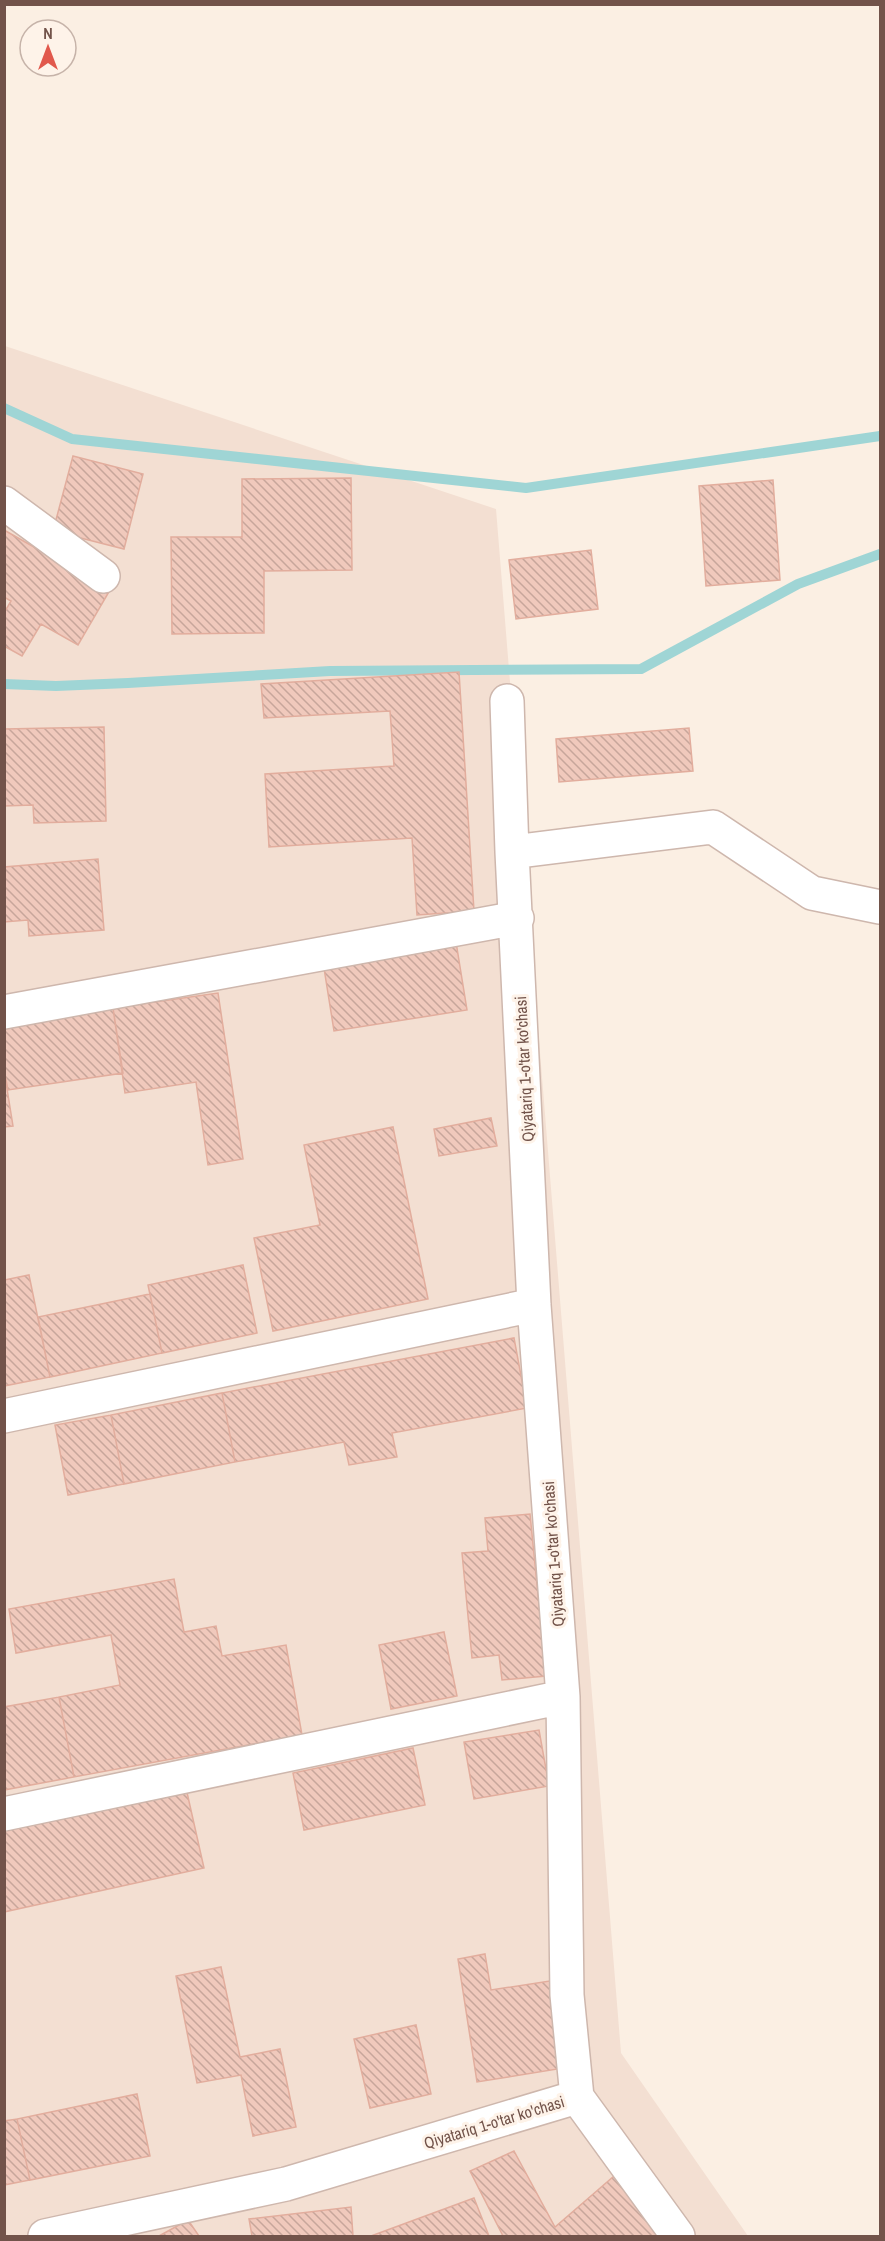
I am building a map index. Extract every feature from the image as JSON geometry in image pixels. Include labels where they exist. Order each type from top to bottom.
[{"type":"street","points":[[4,502],[103,576]]},
{"type":"street","name":"Qiyatariq 1-o'tar ko'chasi","points":[[45,2236],[285,2184],[577,2097],[567,1995],[563,1697],[534,1305],[507,700]]},
{"type":"street","points":[[512,852],[713,827],[812,893],[880,907]]},
{"type":"street","points":[[4,1011],[517,918]]},
{"type":"street","points":[[4,1416],[534,1305]]},
{"type":"street","points":[[4,1814],[563,1697]]},
{"type":"street","points":[[577,2097],[678,2236]]},
{"type":"shaded area","points":[[5,346],[496,509],[621,2053],[748,2236],[5,2236]]},
{"type":"building","points":[[73,456],[143,474],[124,549],[53,531]]},
{"type":"building","points":[[351,478],[352,570],[264,571],[264,633],[172,634],[171,537],[242,537],[242,479]]},
{"type":"building","points":[[773,480],[780,580],[706,586],[699,486]]},
{"type":"building","points":[[4,530],[110,590],[78,645],[41,624],[22,656],[4,646],[4,613],[11,601],[4,597]]},
{"type":"building","points":[[591,550],[598,609],[516,619],[509,560]]},
{"type":"building","points":[[459,672],[474,911],[417,915],[412,838],[269,847],[265,774],[394,766],[390,711],[264,718],[261,684]]},
{"type":"building","points":[[104,727],[106,821],[34,823],[33,805],[4,806],[4,729]]},
{"type":"building","points":[[689,728],[693,771],[559,782],[556,739]]},
{"type":"building","points":[[98,859],[104,930],[29,936],[28,920],[4,922],[4,867]]},
{"type":"building","points":[[456,942],[467,1010],[334,1031],[323,962]]},
{"type":"building","points":[[218,993],[243,1159],[208,1165],[196,1082],[125,1093],[113,1008]]},
{"type":"building","points":[[113,1008],[123,1073],[8,1090],[4,1070],[4,1025]]},
{"type":"building","points":[[4,1070],[13,1126],[4,1127]]},
{"type":"building","points":[[491,1118],[497,1146],[439,1156],[434,1129]]},
{"type":"building","points":[[393,1127],[428,1299],[273,1331],[254,1238],[320,1225],[304,1145]]},
{"type":"building","points":[[243,1265],[257,1333],[162,1353],[148,1285]]},
{"type":"building","points":[[29,1275],[50,1377],[4,1386],[4,1280]]},
{"type":"building","points":[[150,1294],[162,1353],[50,1377],[38,1317]]},
{"type":"building","points":[[514,1338],[527,1408],[392,1433],[397,1457],[349,1465],[344,1442],[235,1462],[222,1393]]},
{"type":"building","points":[[222,1393],[235,1462],[124,1484],[111,1415]]},
{"type":"building","points":[[111,1415],[124,1484],[68,1495],[55,1425]]},
{"type":"building","points":[[530,1514],[546,1676],[502,1680],[499,1655],[472,1658],[462,1553],[488,1551],[485,1518]]},
{"type":"building","points":[[174,1579],[184,1632],[216,1626],[222,1656],[286,1645],[302,1735],[74,1777],[59,1697],[120,1685],[111,1635],[16,1653],[9,1609]]},
{"type":"building","points":[[444,1632],[457,1696],[391,1709],[379,1645]]},
{"type":"building","points":[[59,1697],[74,1777],[4,1790],[4,1707]]},
{"type":"building","points":[[539,1730],[549,1786],[474,1799],[464,1742]]},
{"type":"building","points":[[413,1748],[425,1805],[304,1830],[293,1773]]},
{"type":"building","points":[[186,1788],[204,1868],[4,1912],[4,1828]]},
{"type":"building","points":[[485,1954],[491,1990],[556,1980],[570,2067],[477,2082],[458,1959]]},
{"type":"building","points":[[221,1967],[240,2057],[280,2049],[296,2127],[253,2136],[241,2075],[197,2083],[176,1976]]},
{"type":"building","points":[[416,2025],[431,2094],[370,2108],[354,2039]]},
{"type":"building","points":[[137,2094],[150,2156],[30,2180],[17,2119]]},
{"type":"building","points":[[17,2119],[30,2180],[4,2185],[4,2121]]},
{"type":"building","points":[[514,2151],[555,2227],[614,2176],[663,2236],[503,2236],[470,2171]]},
{"type":"building","points":[[474,2198],[489,2236],[371,2236]]},
{"type":"building","points":[[351,2207],[353,2236],[252,2236],[249,2219]]},
{"type":"building","points":[[188,2220],[199,2236],[159,2236]]},
{"type":"waterway","points":[[4,408],[72,439],[526,488],[880,436]]},
{"type":"waterway","points":[[4,684],[56,686],[330,671],[641,669],[798,584],[880,554]]}]
